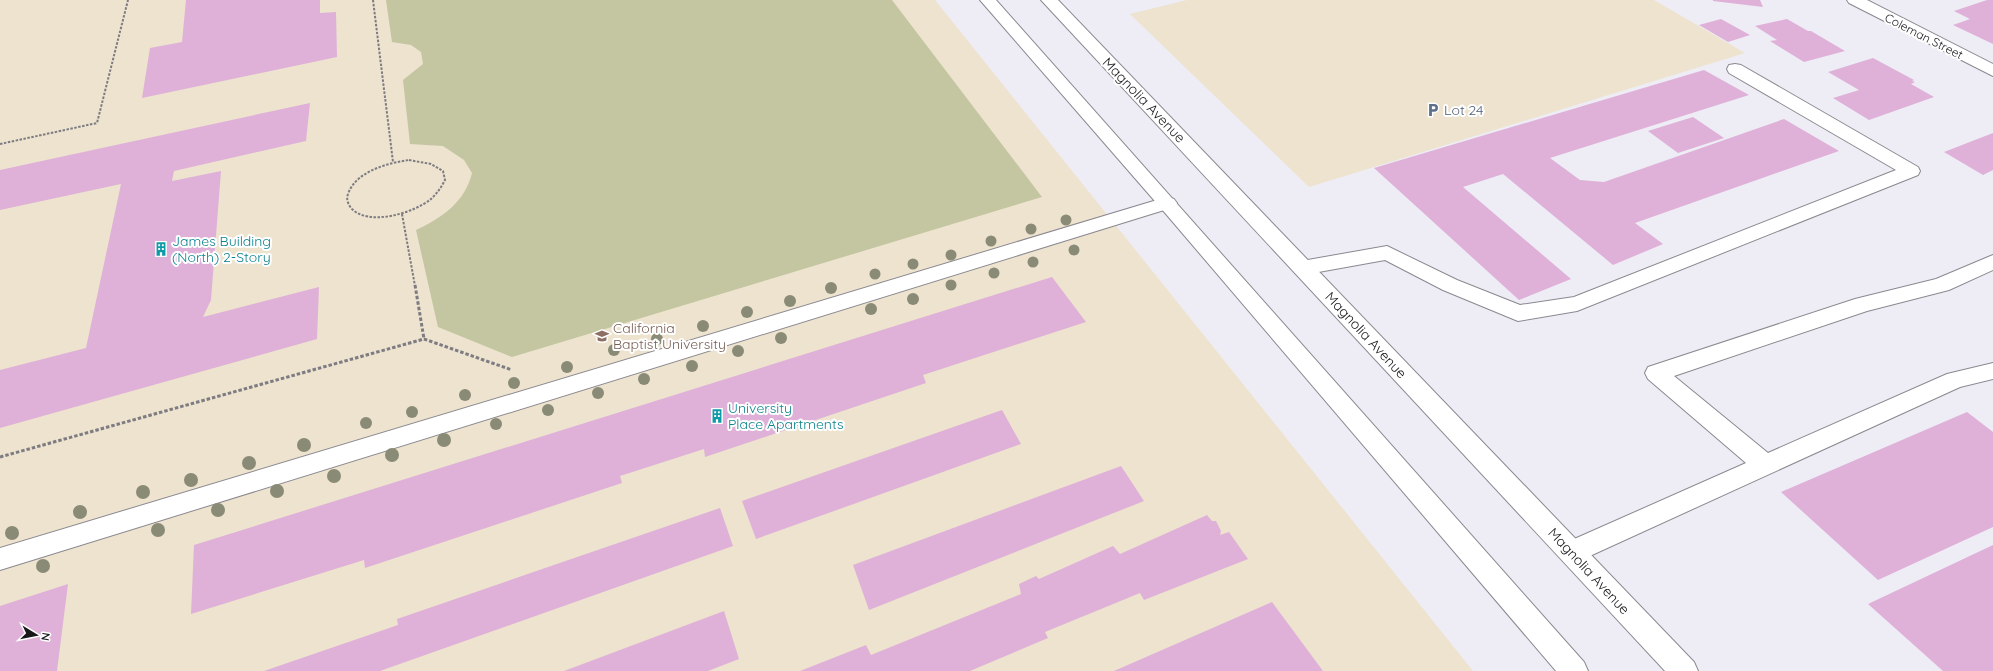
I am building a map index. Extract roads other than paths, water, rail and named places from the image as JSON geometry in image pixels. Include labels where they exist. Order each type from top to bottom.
[{"type":"main road","points":[[988,0],[1167,203],[1574,671]]},
{"type":"main road","name":"Magnolia Avenue","points":[[1048,0],[1684,671]]},
{"type":"main road","name":"Coleman Street","points":[[1855,0],[1993,72]]},
{"type":"main road","points":[[1302,268],[1387,254],[1450,285],[1518,313],[1577,304],[1911,171],[1735,69]]},
{"type":"main road","points":[[0,559],[1167,203]]},
{"type":"main road","points":[[1765,465],[1656,373],[1863,304],[1935,287],[1993,262]]},
{"type":"main road","points":[[1572,552],[1955,380],[1993,371]]},
{"type":"place","name":"Lot 24","points":[[1433,110]]},
{"type":"place","name":"James Building (North) 2-Story","points":[[161,249]]},
{"type":"place","name":"California Baptist University","points":[[602,336]]},
{"type":"place","name":"University Place Apartments","points":[[717,416]]}]
